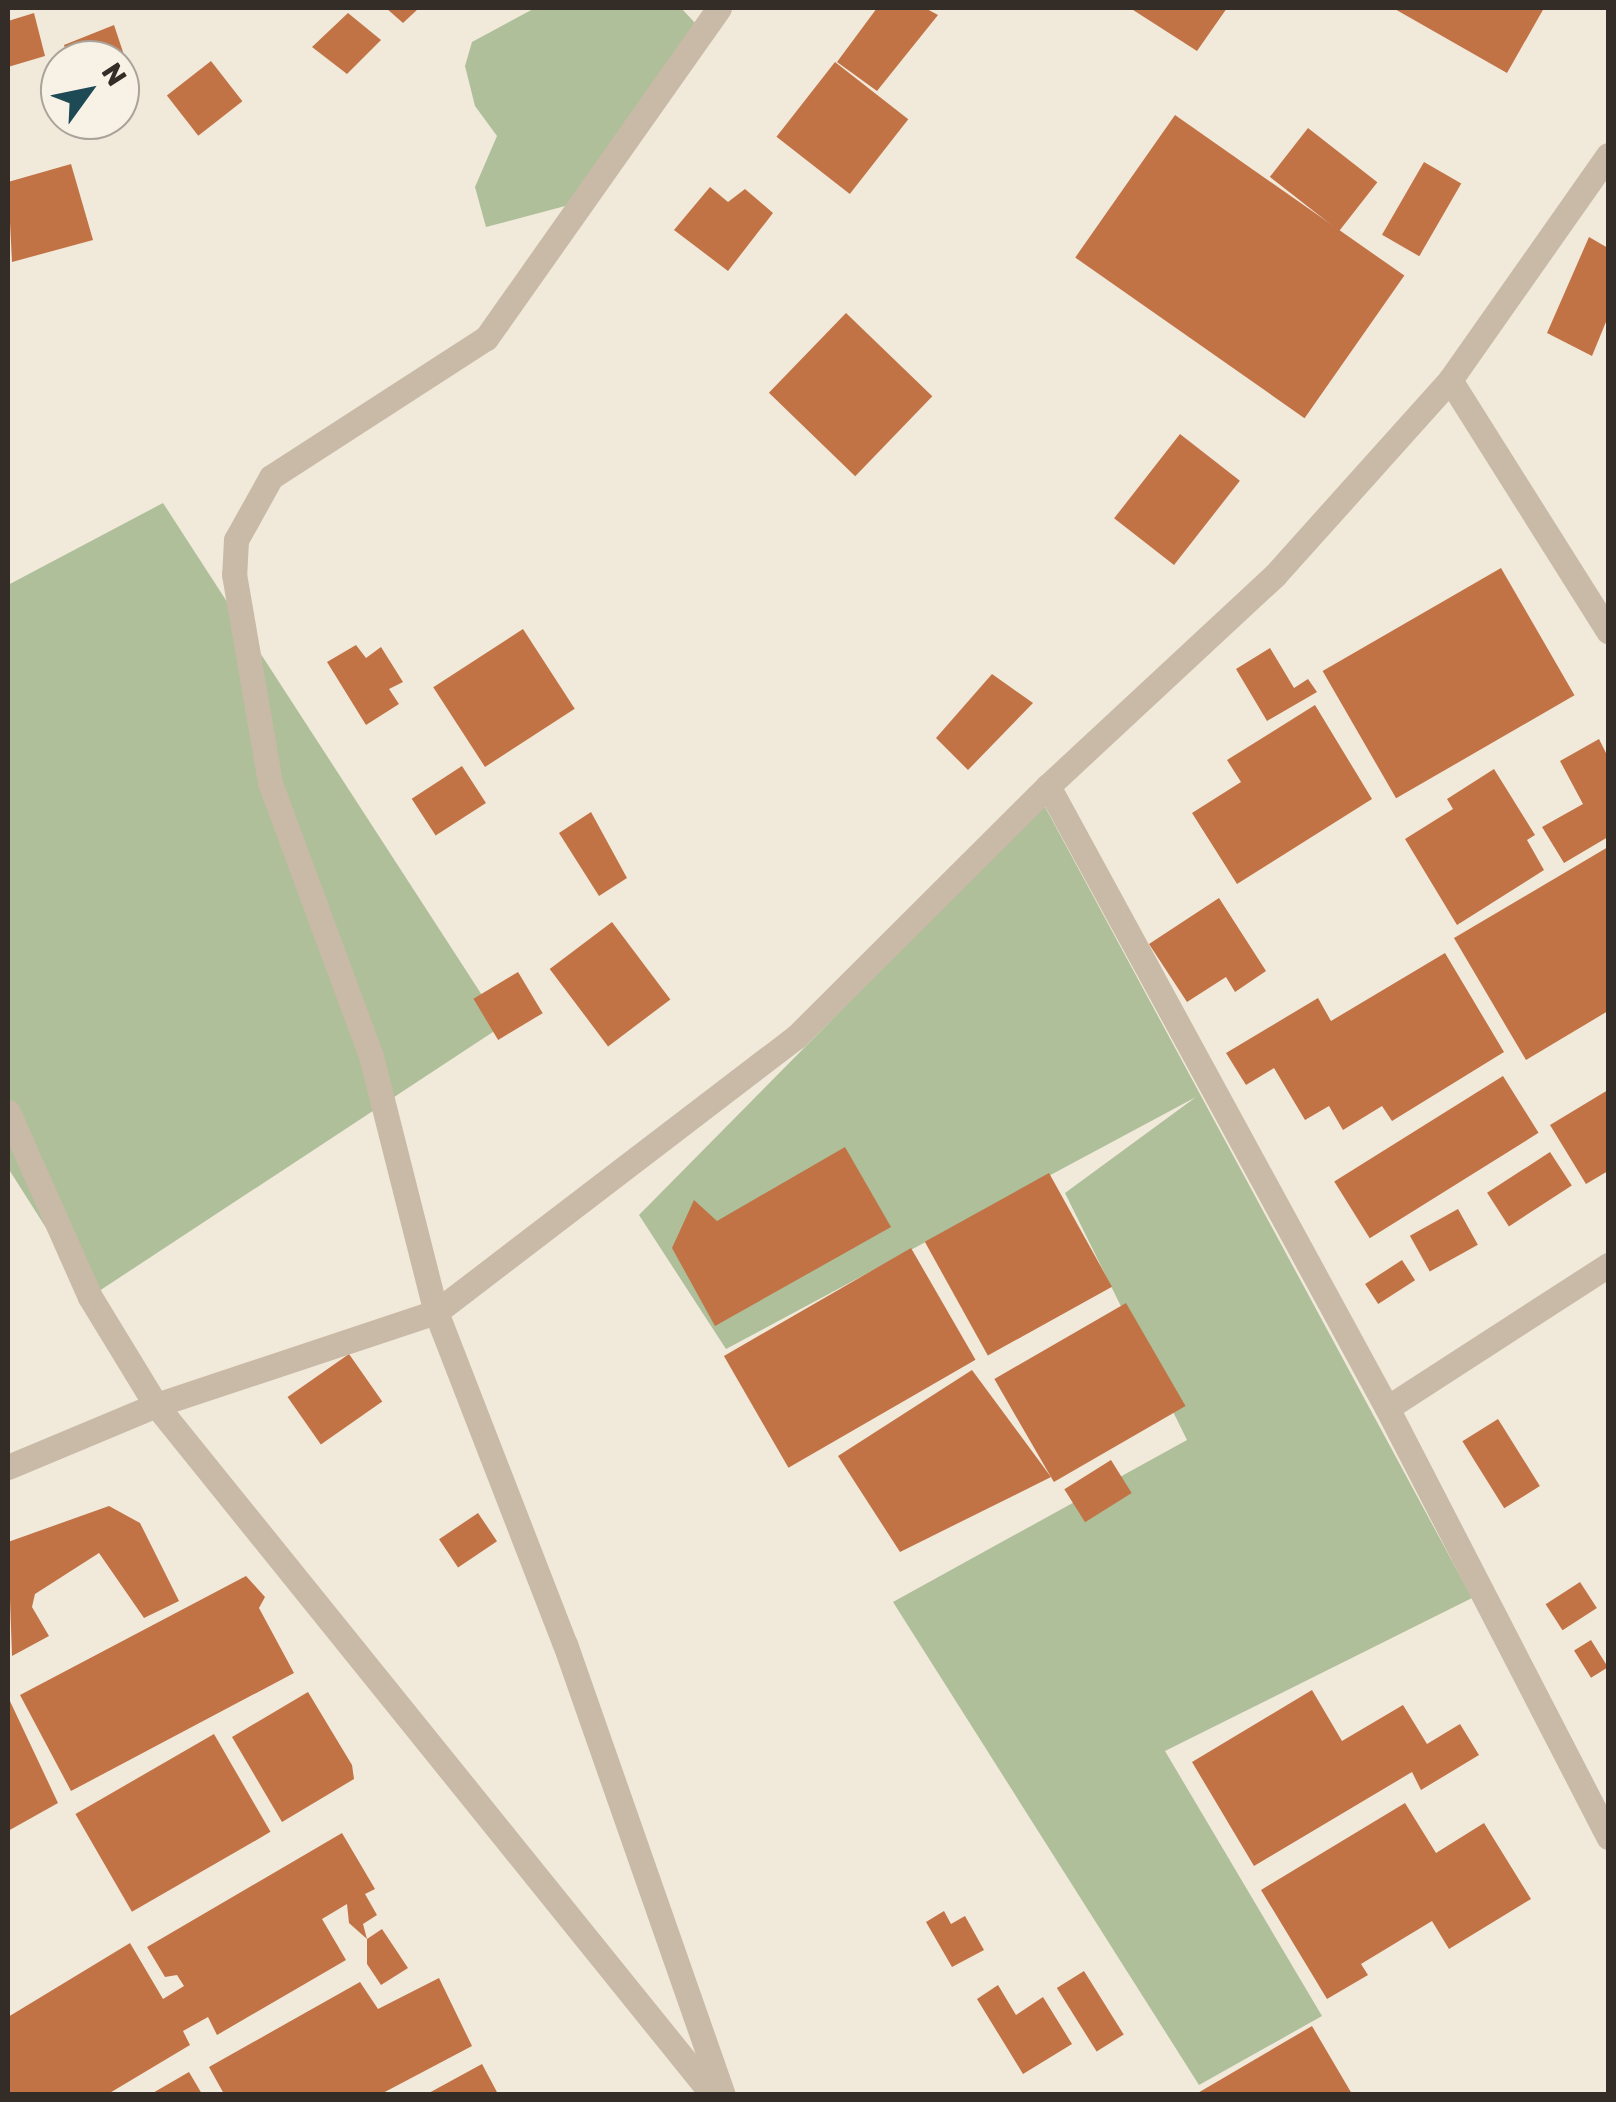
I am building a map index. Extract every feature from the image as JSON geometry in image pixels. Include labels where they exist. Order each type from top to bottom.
[{"type":"street","points":[[719,8],[486,338],[271,478],[236,540],[234,574],[270,782],[371,1056],[436,1312],[565,1644],[723,2094]]},
{"type":"street","points":[[8,1467],[156,1405],[436,1312],[796,1038],[1048,786],[1275,575],[1450,380],[1608,156]]},
{"type":"street","points":[[1450,380],[1608,631]]},
{"type":"street","points":[[1048,786],[1387,1408],[1608,1836]]},
{"type":"street","points":[[8,1112],[90,1296],[156,1405],[712,2094]]},
{"type":"street","points":[[1387,1408],[1608,1265]]},
{"type":"green space","points":[[535,8],[681,8],[696,24],[569,205],[486,227],[475,187],[497,136],[475,106],[465,66],[472,42]]},
{"type":"green space","points":[[163,503],[502,1026],[90,1297],[8,1168],[8,585]]},
{"type":"green space","points":[[1044,805],[1472,1598],[1165,1751],[1322,2016],[1199,2085],[893,1602],[1187,1440],[1065,1193],[1196,1097],[726,1349],[639,1215]]},
{"type":"building","points":[[386,8],[419,8],[403,23]]},
{"type":"building","points":[[877,8],[925,8],[938,15],[877,91],[837,62]]},
{"type":"building","points":[[1130,8],[1227,8],[1197,51]]},
{"type":"building","points":[[1393,8],[1544,8],[1507,73]]},
{"type":"building","points":[[34,13],[41,40],[40,57],[8,67],[8,21]]},
{"type":"building","points":[[348,13],[381,40],[347,74],[312,47]]},
{"type":"building","points":[[114,25],[119,40],[76,40]]},
{"type":"building","points":[[211,61],[242,101],[198,136],[167,95]]},
{"type":"building","points":[[835,62],[908,119],[850,194],[777,137]]},
{"type":"building","points":[[1175,115],[1404,276],[1305,418],[1075,258]]},
{"type":"building","points":[[1308,128],[1377,182],[1339,231],[1270,177]]},
{"type":"building","points":[[1424,162],[1461,184],[1419,256],[1382,235]]},
{"type":"building","points":[[71,164],[93,240],[12,262],[8,182]]},
{"type":"building","points":[[710,187],[728,202],[745,189],[773,213],[728,271],[674,230]]},
{"type":"building","points":[[1589,237],[1608,248],[1608,317],[1592,356],[1547,333]]},
{"type":"building","points":[[846,313],[932,396],[855,476],[769,393]]},
{"type":"building","points":[[1180,434],[1240,481],[1174,565],[1114,518]]},
{"type":"building","points":[[1501,568],[1575,695],[1396,798],[1323,671]]},
{"type":"building","points":[[523,629],[575,709],[485,767],[433,687]]},
{"type":"building","points":[[356,645],[366,658],[381,647],[403,682],[389,689],[399,704],[366,725],[327,662]]},
{"type":"building","points":[[1270,648],[1294,688],[1308,679],[1317,692],[1267,721],[1236,669]]},
{"type":"building","points":[[992,674],[1033,703],[968,770],[936,738]]},
{"type":"building","points":[[1315,705],[1372,799],[1237,884],[1192,813],[1241,782],[1227,760]]},
{"type":"building","points":[[1599,739],[1608,757],[1608,837],[1564,863],[1542,827],[1583,804],[1560,761]]},
{"type":"building","points":[[462,766],[486,803],[436,836],[412,799]]},
{"type":"building","points":[[1494,769],[1535,835],[1527,840],[1544,870],[1457,925],[1405,839],[1453,809],[1447,799]]},
{"type":"building","points":[[591,812],[627,878],[599,896],[559,833]]},
{"type":"building","points":[[1608,847],[1608,1011],[1526,1060],[1454,938]]},
{"type":"building","points":[[1219,898],[1266,971],[1235,992],[1226,977],[1187,1002],[1149,944]]},
{"type":"building","points":[[612,922],[670,999],[608,1046],[550,969]]},
{"type":"building","points":[[1445,953],[1504,1052],[1392,1121],[1382,1106],[1343,1130],[1329,1106],[1305,1120],[1274,1068],[1246,1085],[1226,1053],[1318,998],[1331,1021]]},
{"type":"building","points":[[518,972],[543,1013],[498,1040],[473,999]]},
{"type":"building","points":[[1503,1076],[1539,1133],[1370,1238],[1334,1181]]},
{"type":"building","points":[[1608,1090],[1608,1171],[1586,1184],[1550,1125]]},
{"type":"building","points":[[845,1147],[891,1227],[715,1326],[672,1248],[694,1200],[717,1221]]},
{"type":"building","points":[[1550,1152],[1572,1186],[1509,1226],[1487,1193]]},
{"type":"building","points":[[1049,1173],[1112,1287],[988,1356],[925,1242]]},
{"type":"building","points":[[1458,1209],[1478,1245],[1430,1272],[1410,1236]]},
{"type":"building","points":[[911,1248],[976,1360],[788,1468],[724,1356]]},
{"type":"building","points":[[1402,1260],[1415,1280],[1378,1304],[1365,1284]]},
{"type":"building","points":[[1126,1303],[1186,1406],[1054,1482],[994,1379]]},
{"type":"building","points":[[349,1354],[382,1402],[321,1445],[288,1397]]},
{"type":"building","points":[[972,1370],[1051,1477],[900,1552],[838,1456]]},
{"type":"building","points":[[1498,1419],[1540,1486],[1504,1508],[1462,1441]]},
{"type":"building","points":[[1111,1460],[1132,1493],[1085,1522],[1064,1489]]},
{"type":"building","points":[[109,1506],[140,1523],[179,1601],[144,1618],[99,1553],[35,1594],[32,1607],[49,1636],[12,1656],[8,1542]]},
{"type":"building","points":[[478,1513],[497,1541],[458,1567],[439,1539]]},
{"type":"building","points":[[246,1576],[265,1597],[259,1608],[294,1673],[71,1791],[20,1695]]},
{"type":"building","points":[[1580,1582],[1597,1608],[1562,1630],[1546,1604]]},
{"type":"building","points":[[1591,1640],[1608,1667],[1591,1678],[1574,1651]]},
{"type":"building","points":[[1312,1690],[1342,1741],[1403,1705],[1427,1744],[1460,1724],[1479,1755],[1421,1790],[1412,1772],[1254,1866],[1192,1762]]},
{"type":"building","points":[[308,1692],[352,1765],[354,1779],[282,1822],[232,1737]]},
{"type":"building","points":[[8,1697],[58,1803],[8,1831]]},
{"type":"building","points":[[214,1734],[270,1832],[132,1912],[75,1814]]},
{"type":"building","points":[[1405,1803],[1436,1853],[1484,1823],[1531,1899],[1449,1949],[1432,1921],[1361,1964],[1368,1975],[1327,1999],[1261,1890]]},
{"type":"building","points":[[342,1833],[375,1889],[365,1894],[377,1915],[363,1924],[367,1939],[349,1923],[347,1904],[322,1919],[346,1960],[217,2035],[208,2017],[183,2031],[190,2045],[108,2094],[8,2094],[8,2017],[130,1943],[163,1999],[184,1986],[177,1975],[165,1977],[147,1947]]},
{"type":"building","points":[[944,1911],[951,1924],[965,1916],[984,1950],[952,1967],[926,1922]]},
{"type":"building","points":[[382,1929],[408,1968],[381,1985],[367,1964],[367,1939]]},
{"type":"building","points":[[1084,1971],[1124,2035],[1097,2052],[1057,1988]]},
{"type":"building","points":[[439,1978],[472,2046],[381,2094],[224,2094],[209,2067],[360,1982],[378,2009]]},
{"type":"building","points":[[998,1985],[1016,2015],[1043,1997],[1072,2044],[1023,2074],[977,1999]]},
{"type":"building","points":[[1312,2026],[1352,2094],[1196,2094]]},
{"type":"building","points":[[482,2064],[498,2094],[427,2094]]},
{"type":"building","points":[[189,2072],[202,2094],[151,2094]]}]
